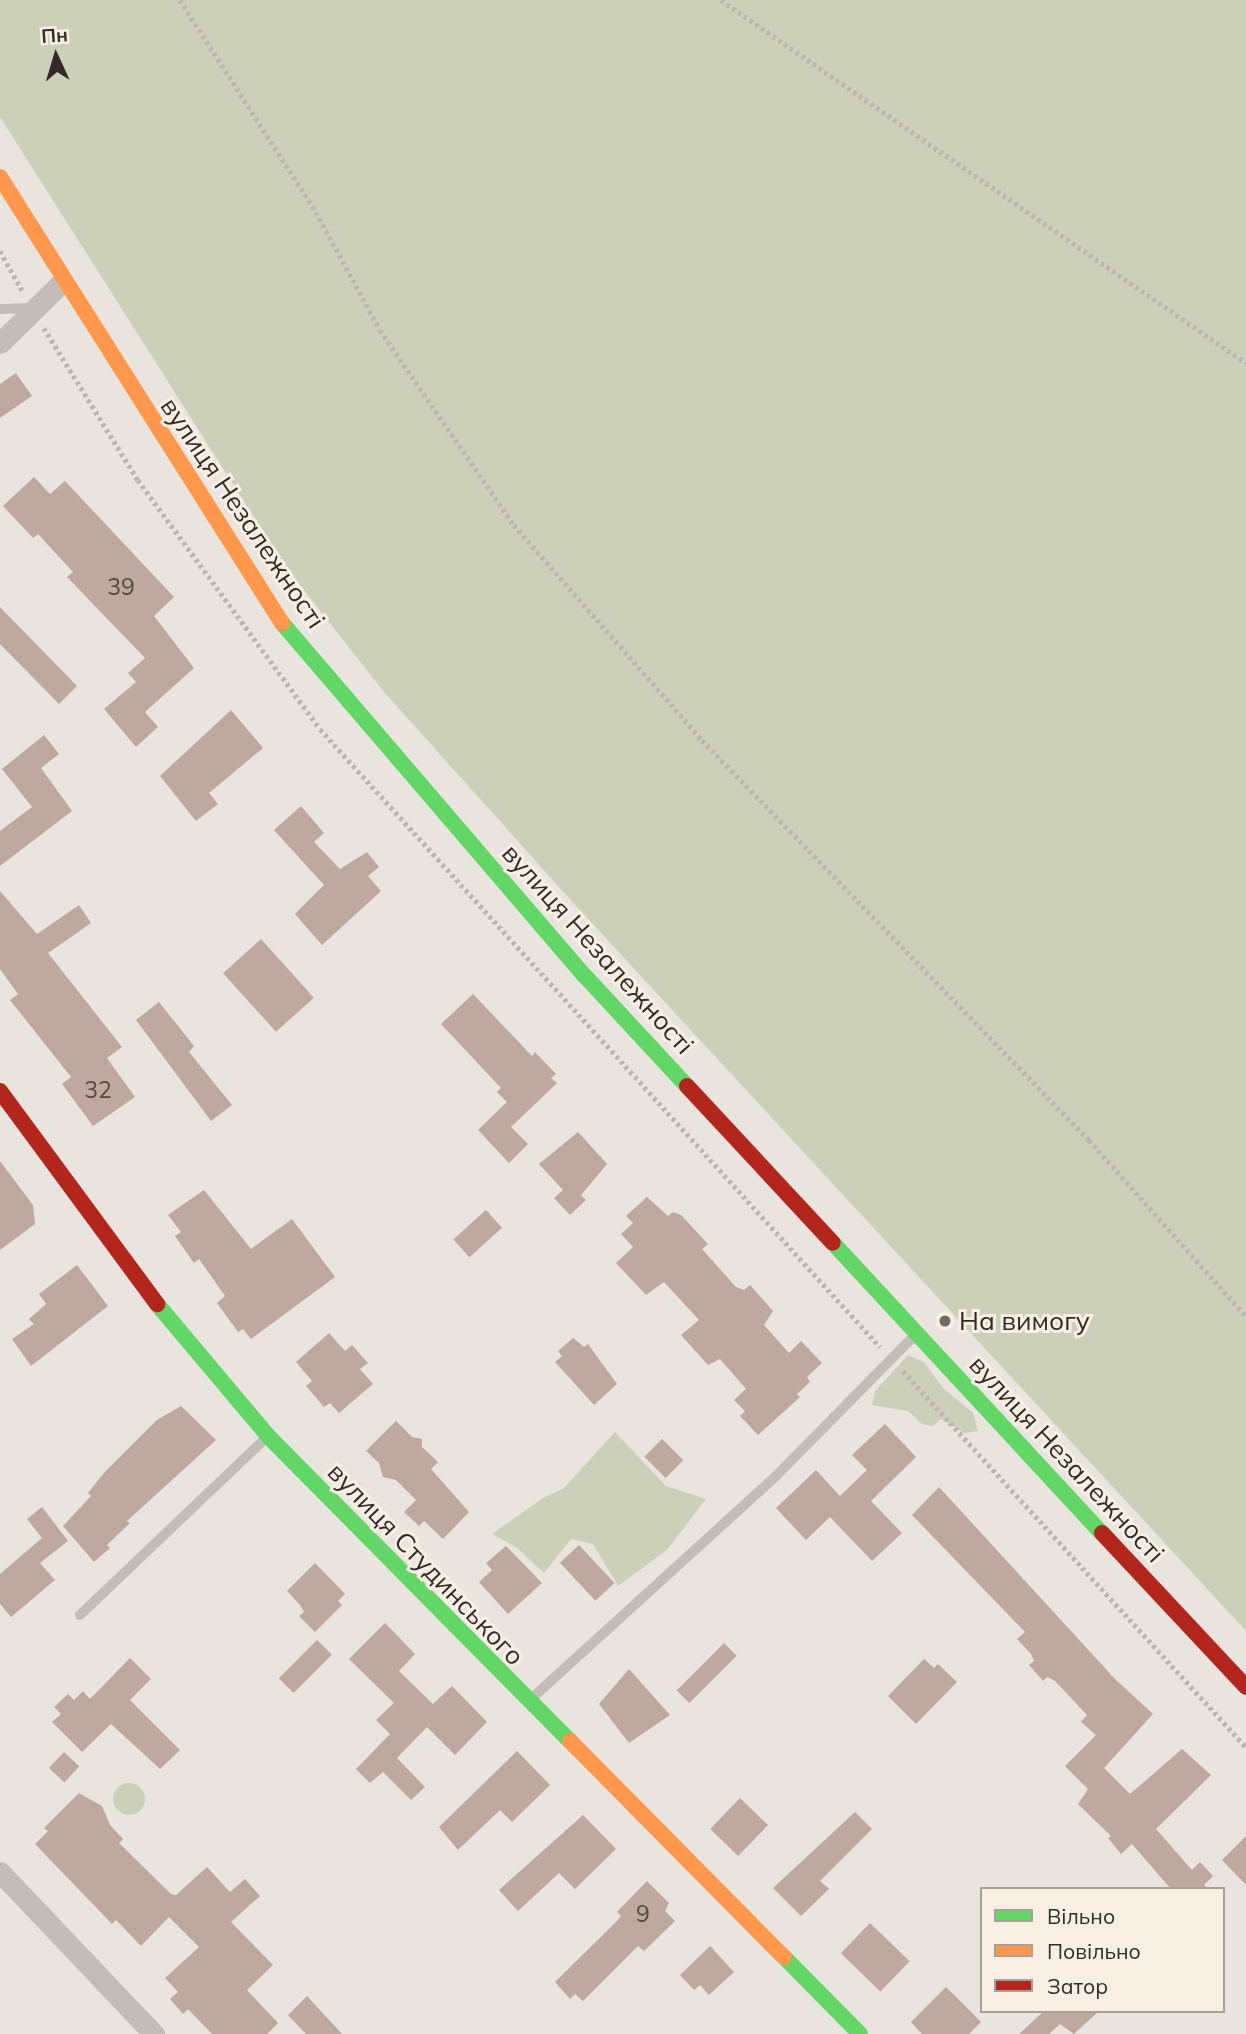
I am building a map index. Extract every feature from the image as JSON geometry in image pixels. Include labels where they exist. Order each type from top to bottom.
[{"type":"street","name":"вулиця Незалежності","points":[[0,177],[62,282],[275,615],[585,976],[1246,1687]]},
{"type":"street","points":[[0,343],[32,308],[62,282]]},
{"type":"street","name":"вулиця Студинського","points":[[0,1090],[98,1228],[268,1436],[527,1702],[860,2034]]},
{"type":"street","points":[[0,1872],[154,2034]]},
{"type":"lane","points":[[0,309],[32,308]]},
{"type":"lane","points":[[527,1702],[776,1476],[918,1332]]},
{"type":"lane","points":[[80,1615],[268,1436]]},
{"type":"path","points":[[180,0],[316,212],[380,330],[513,525],[702,740],[1089,1140],[1246,1316]]},
{"type":"path","points":[[721,0],[1246,363]]},
{"type":"path","points":[[0,251],[32,308]]},
{"type":"green space","points":[[0,0],[1246,0],[1246,1631],[577,907],[384,692],[285,566],[0,117]]},
{"type":"green space","points":[[908,1355],[924,1362],[943,1388],[973,1413],[978,1431],[964,1433],[941,1419],[933,1426],[922,1424],[908,1411],[872,1405],[875,1391]]},
{"type":"green space","points":[[615,1432],[666,1486],[706,1499],[667,1550],[618,1586],[593,1544],[571,1539],[544,1573],[516,1547],[492,1534],[543,1498],[564,1488]]},
{"type":"green space","points":[[129,1783],[140,1788],[145,1799],[140,1810],[129,1815],[118,1810],[113,1799],[118,1788]]},
{"type":"building","points":[[16,373],[32,396],[0,418],[0,384]]},
{"type":"building","points":[[34,477],[50,494],[65,481],[174,597],[154,616],[194,668],[145,712],[158,727],[136,747],[104,709],[136,682],[128,673],[145,658],[67,577],[73,572],[38,534],[33,538],[3,506]]},
{"type":"building","points":[[0,607],[77,686],[59,704],[0,644]]},
{"type":"building","points":[[231,710],[263,748],[209,793],[218,804],[196,821],[160,776]]},
{"type":"building","points":[[44,735],[59,754],[41,768],[72,811],[0,866],[0,831],[32,807],[2,769]]},
{"type":"building","points":[[301,806],[324,833],[314,842],[340,869],[367,852],[379,867],[368,876],[381,891],[322,945],[295,914],[324,885],[274,830]]},
{"type":"building","points":[[0,891],[37,934],[79,905],[91,923],[48,953],[122,1047],[107,1058],[135,1097],[93,1126],[62,1084],[71,1077],[10,1000],[18,994],[0,969]]},
{"type":"building","points":[[261,939],[314,998],[276,1032],[223,973]]},
{"type":"building","points":[[473,994],[532,1056],[535,1052],[556,1074],[551,1078],[557,1083],[511,1127],[528,1144],[509,1163],[478,1130],[507,1102],[497,1092],[501,1088],[441,1024]]},
{"type":"building","points":[[159,1002],[194,1046],[189,1052],[232,1105],[211,1121],[136,1020]]},
{"type":"building","points":[[578,1132],[607,1164],[581,1195],[586,1200],[570,1215],[554,1198],[563,1190],[539,1164]]},
{"type":"building","points":[[0,1161],[33,1205],[35,1224],[0,1250]]},
{"type":"building","points":[[204,1190],[251,1249],[292,1219],[335,1277],[251,1339],[243,1329],[238,1332],[217,1303],[225,1296],[199,1259],[194,1263],[175,1236],[181,1232],[168,1215]]},
{"type":"building","points":[[647,1197],[668,1216],[673,1212],[681,1215],[708,1244],[702,1249],[736,1287],[744,1290],[750,1285],[773,1311],[764,1325],[789,1353],[801,1341],[822,1363],[807,1377],[810,1382],[797,1394],[800,1397],[758,1435],[740,1416],[745,1411],[734,1400],[746,1389],[720,1359],[708,1365],[681,1335],[699,1320],[664,1282],[646,1295],[616,1263],[633,1247],[621,1234],[633,1223],[626,1216]]},
{"type":"building","points":[[486,1210],[502,1228],[469,1257],[453,1239]]},
{"type":"building","points":[[77,1265],[108,1306],[31,1366],[12,1339],[34,1324],[29,1319],[46,1304],[39,1294]]},
{"type":"building","points":[[329,1333],[345,1351],[352,1345],[368,1363],[360,1369],[373,1384],[339,1413],[330,1403],[324,1407],[306,1386],[312,1381],[296,1362]]},
{"type":"building","points":[[573,1338],[584,1347],[588,1344],[617,1384],[594,1405],[555,1362],[562,1356],[558,1351]]},
{"type":"building","points":[[181,1406],[216,1440],[127,1521],[130,1523],[107,1545],[110,1548],[94,1562],[63,1526],[91,1496],[88,1493],[103,1474],[157,1420]]},
{"type":"building","points":[[396,1421],[412,1437],[422,1439],[422,1447],[438,1462],[431,1469],[469,1512],[443,1539],[424,1521],[419,1526],[404,1512],[416,1500],[396,1480],[383,1477],[379,1463],[366,1451]]},
{"type":"building","points":[[885,1424],[916,1457],[871,1501],[902,1533],[872,1561],[830,1517],[806,1540],[776,1508],[816,1470],[840,1496],[867,1470],[852,1455]]},
{"type":"building","points":[[662,1439],[683,1460],[666,1478],[644,1457]]},
{"type":"building","points":[[939,1487],[1115,1679],[1153,1714],[1104,1768],[1130,1794],[1182,1749],[1211,1775],[1156,1829],[1192,1870],[1200,1862],[1213,1876],[1204,1885],[1206,1887],[1169,1887],[1132,1844],[1121,1854],[1108,1838],[1111,1836],[1078,1804],[1088,1789],[1065,1766],[1096,1735],[1081,1722],[1087,1715],[1055,1681],[1047,1677],[1043,1681],[1029,1665],[1034,1661],[1031,1654],[1017,1639],[1025,1632],[912,1515]]},
{"type":"building","points":[[42,1507],[68,1541],[40,1563],[55,1580],[11,1617],[0,1604],[0,1574],[42,1538],[27,1519]]},
{"type":"building","points":[[579,1545],[614,1583],[595,1601],[560,1563]]},
{"type":"building","points":[[506,1546],[542,1583],[508,1614],[479,1582],[492,1570],[486,1563]]},
{"type":"building","points":[[315,1563],[345,1594],[338,1601],[342,1605],[315,1632],[299,1616],[304,1612],[287,1591]]},
{"type":"building","points":[[385,1623],[415,1654],[399,1671],[433,1704],[452,1686],[487,1722],[455,1755],[427,1727],[397,1758],[425,1787],[411,1800],[383,1772],[370,1783],[356,1769],[390,1734],[376,1720],[394,1703],[349,1659]]},
{"type":"building","points":[[317,1640],[332,1655],[294,1693],[279,1678]]},
{"type":"building","points":[[724,1643],[737,1656],[689,1703],[677,1690]]},
{"type":"building","points":[[130,1658],[151,1679],[130,1700],[180,1750],[160,1769],[111,1724],[82,1752],[52,1722],[61,1714],[54,1707],[68,1694],[74,1700],[83,1691],[90,1699]]},
{"type":"building","points":[[924,1659],[934,1668],[938,1664],[957,1682],[916,1724],[888,1696]]},
{"type":"building","points":[[629,1669],[670,1715],[629,1743],[599,1704]]},
{"type":"building","points":[[517,1751],[550,1785],[512,1822],[500,1810],[458,1850],[439,1827]]},
{"type":"building","points":[[64,1752],[79,1766],[64,1782],[49,1768]]},
{"type":"building","points":[[79,1793],[102,1806],[110,1825],[123,1839],[119,1843],[171,1894],[176,1895],[207,1867],[230,1892],[245,1879],[260,1896],[231,1922],[273,1965],[247,1990],[278,2023],[267,2034],[212,2034],[188,2009],[183,2014],[170,1999],[178,1992],[165,1978],[199,1947],[169,1917],[141,1946],[116,1920],[112,1924],[35,1844],[48,1831],[44,1828]]},
{"type":"building","points":[[740,1798],[768,1825],[738,1856],[710,1829]]},
{"type":"building","points":[[855,1812],[872,1829],[820,1881],[829,1889],[801,1916],[773,1888]]},
{"type":"building","points":[[583,1815],[616,1849],[575,1889],[559,1873],[518,1911],[499,1890]]},
{"type":"building","points":[[1246,1836],[1246,1885],[1222,1860]]},
{"type":"building","points":[[647,1881],[669,1903],[665,1911],[675,1921],[644,1951],[638,1946],[583,2001],[575,1994],[570,1999],[555,1982],[616,1922],[621,1916],[617,1912]]},
{"type":"building","points":[[870,1923],[910,1961],[880,1991],[841,1953]]},
{"type":"building","points":[[710,1946],[734,1972],[709,1995],[700,1985],[694,1990],[680,1975]]},
{"type":"building","points":[[946,1987],[981,2022],[969,2034],[922,2034],[911,2022]]},
{"type":"building","points":[[307,1996],[342,2034],[306,2034],[288,2015]]},
{"type":"building","points":[[1042,2013],[1097,2013],[1074,2034],[1060,2024],[1049,2034],[1019,2034]]},
{"type":"traffic: fast","points":[[282,623],[585,976],[687,1086]]},
{"type":"traffic: fast","points":[[833,1243],[1102,1533]]},
{"type":"traffic: fast","points":[[157,1304],[268,1436],[570,1741]]},
{"type":"traffic: fast","points":[[784,1957],[860,2034]]},
{"type":"traffic: slow","points":[[0,177],[282,623]]},
{"type":"traffic: slow","points":[[570,1741],[784,1957]]},
{"type":"traffic: jam","points":[[687,1086],[833,1243]]},
{"type":"traffic: jam","points":[[0,1091],[157,1304]]},
{"type":"traffic: jam","points":[[1102,1533],[1246,1687]]},
{"type":"place","name":"На вимогу","points":[[945,1321]]}]
